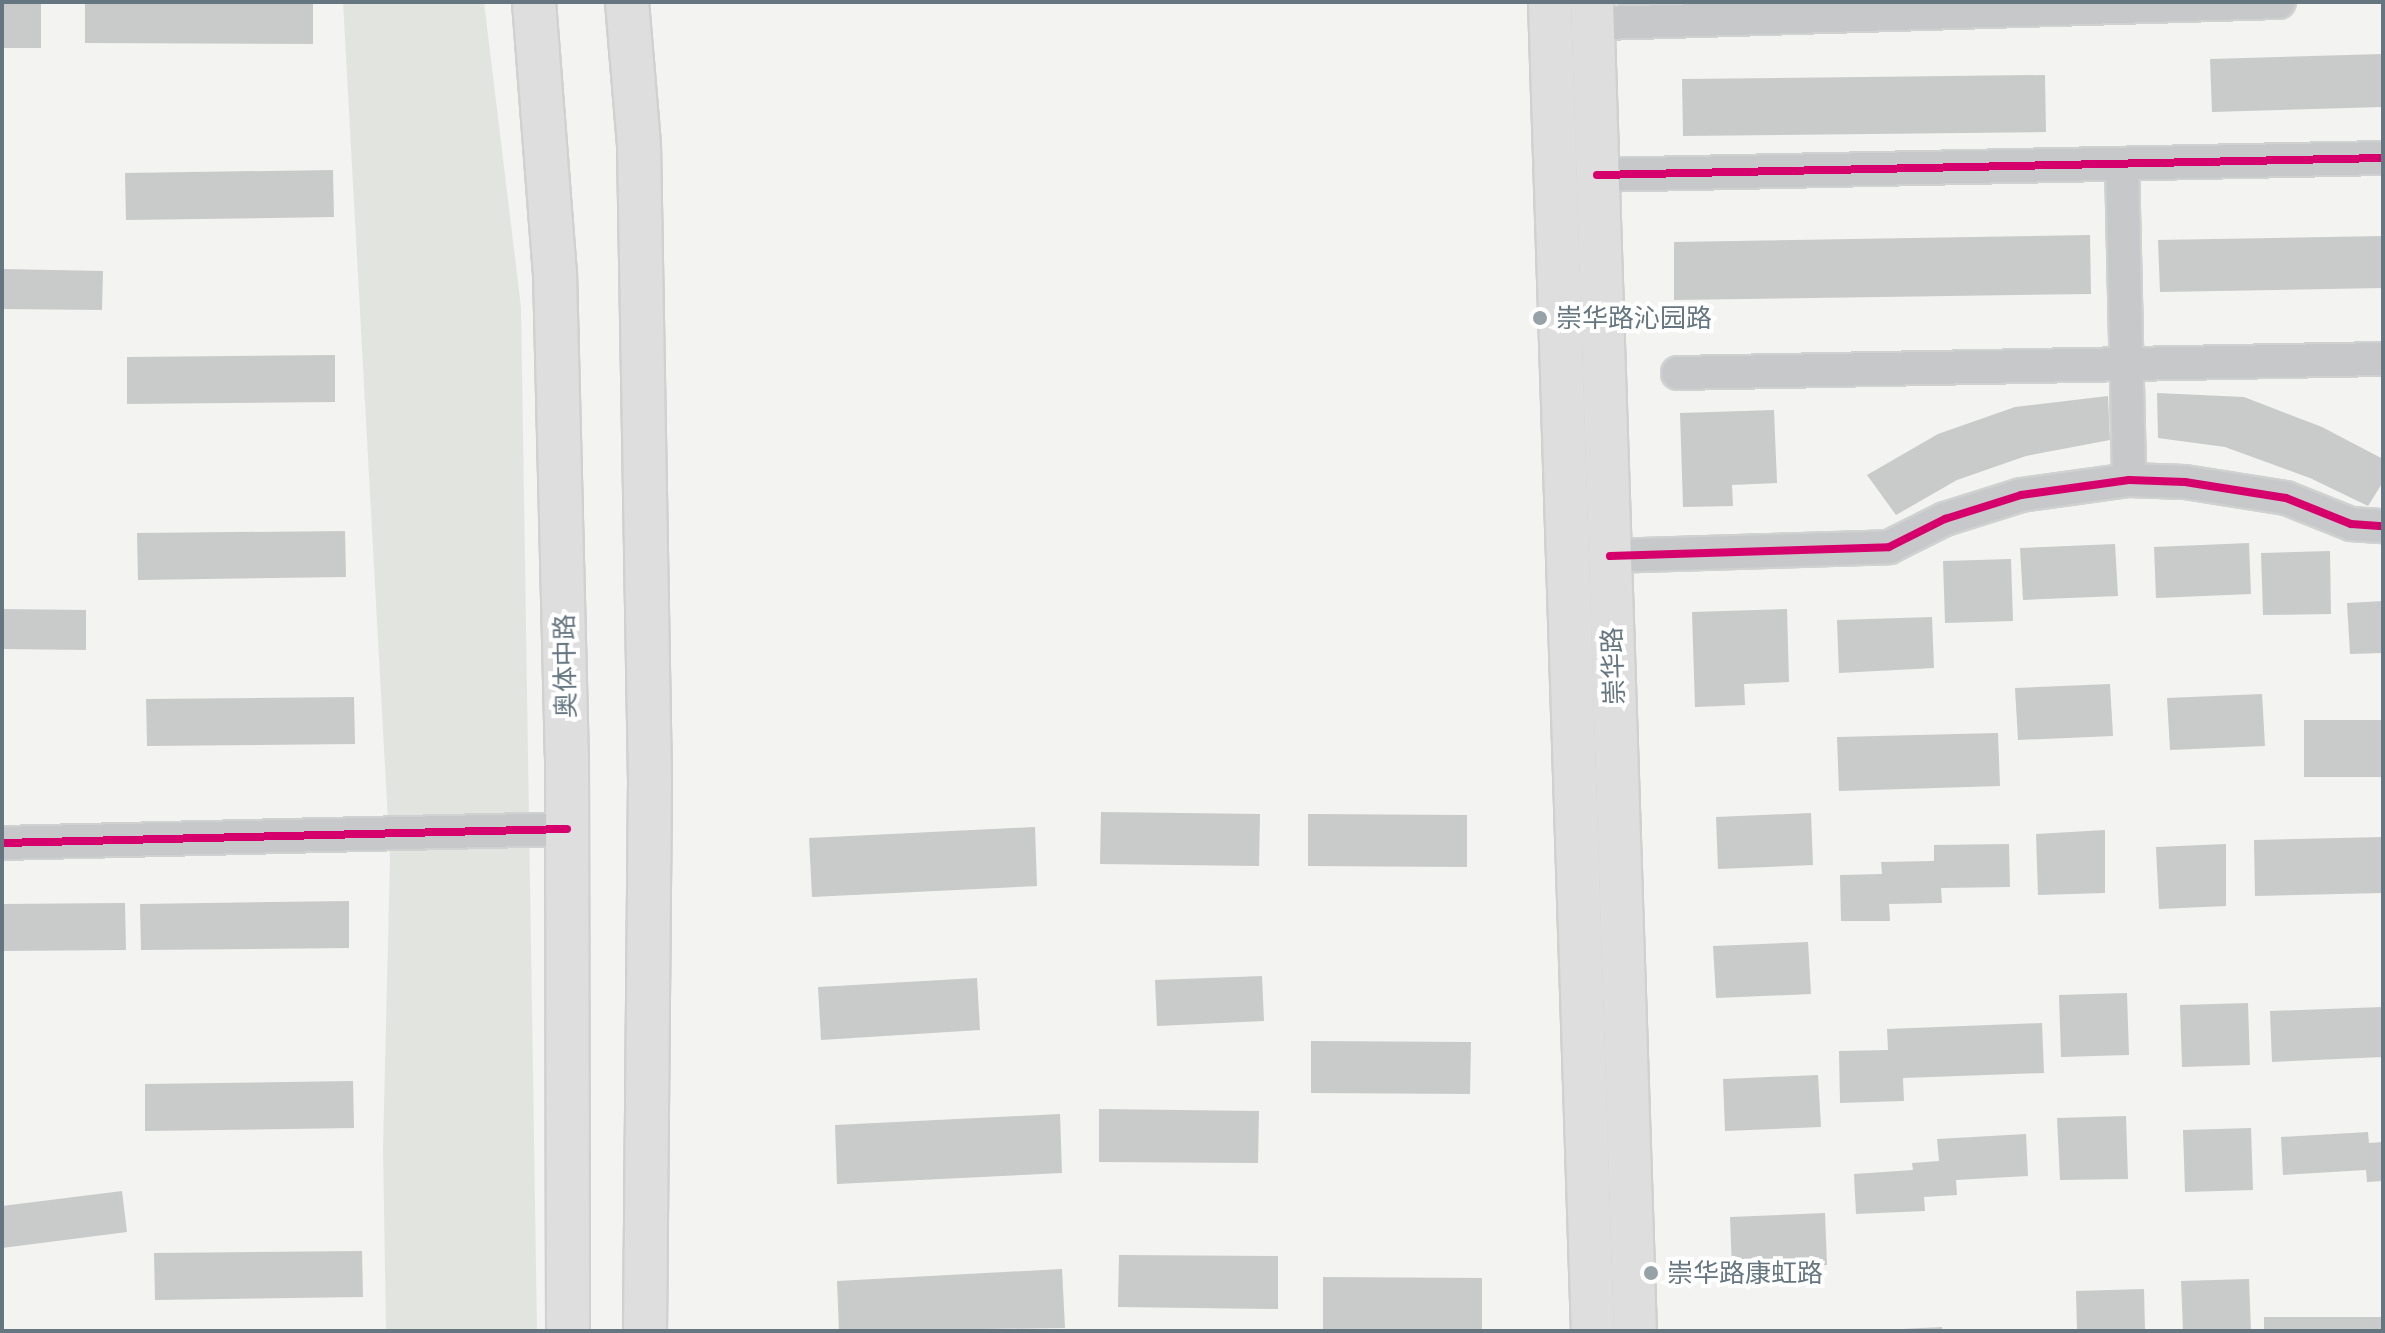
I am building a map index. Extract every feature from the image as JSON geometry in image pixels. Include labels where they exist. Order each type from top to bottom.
[{"type":"main road","name":"奥体中路","points":[[534,2],[555,272],[567,829],[568,1331]]},
{"type":"main road","points":[[627,2],[639,145],[650,748],[645,1331]]},
{"type":"main road","name":"崇华路","points":[[1551,13],[1593,1331]]},
{"type":"main road","name":"崇华路","points":[[1592,13],[1635,1331]]},
{"type":"street","points":[[1551,13],[2279,2]]},
{"type":"street","points":[[1597,175],[2383,158]]},
{"type":"street","points":[[2122,164],[2129,480]]},
{"type":"street","points":[[1678,373],[2383,359]]},
{"type":"street","points":[[1610,556],[1889,547],[1945,519],[2021,495],[2129,480],[2185,482],[2286,498],[2351,524],[2383,526]]},
{"type":"street","points":[[2,843],[567,829]]},
{"type":"shaded area","points":[[343,2],[484,2],[521,307],[537,1331],[386,1331],[383,1148],[390,858]]},
{"type":"building","points":[[2,2],[41,2],[41,48],[2,48]]},
{"type":"building","points":[[85,2],[313,2],[313,44],[85,43]]},
{"type":"building","points":[[2383,54],[2383,107],[2212,112],[2210,59]]},
{"type":"building","points":[[2045,75],[2046,132],[1683,136],[1682,79]]},
{"type":"building","points":[[333,170],[334,217],[126,220],[125,173]]},
{"type":"building","points":[[2090,235],[2091,294],[1674,300],[1674,242]]},
{"type":"building","points":[[2383,236],[2383,288],[2160,292],[2158,240]]},
{"type":"building","points":[[2,269],[103,271],[102,310],[2,309]]},
{"type":"building","points":[[335,355],[335,402],[127,404],[127,357]]},
{"type":"building","points":[[2157,393],[2244,397],[2322,427],[2383,459],[2383,482],[2368,506],[2310,478],[2225,447],[2158,438]]},
{"type":"building","points":[[2108,396],[2110,440],[2026,456],[1957,480],[1896,515],[1867,475],[1938,434],[2015,407]]},
{"type":"building","points":[[1774,410],[1777,483],[1732,485],[1733,506],[1683,507],[1680,413]]},
{"type":"building","points":[[345,531],[346,577],[138,580],[137,533]]},
{"type":"building","points":[[2249,543],[2251,594],[2156,598],[2154,547]]},
{"type":"building","points":[[2115,544],[2118,596],[2023,600],[2020,548]]},
{"type":"building","points":[[2330,551],[2331,614],[2263,615],[2261,553]]},
{"type":"building","points":[[2011,559],[2013,621],[1945,623],[1943,561]]},
{"type":"building","points":[[2383,601],[2383,653],[2350,654],[2347,603]]},
{"type":"building","points":[[2,609],[86,610],[86,650],[2,649]]},
{"type":"building","points":[[1787,609],[1789,682],[1744,684],[1745,705],[1695,707],[1692,612]]},
{"type":"building","points":[[1932,617],[1934,668],[1839,673],[1837,620]]},
{"type":"building","points":[[2110,684],[2113,736],[2018,740],[2015,688]]},
{"type":"building","points":[[2262,694],[2265,746],[2170,750],[2167,698]]},
{"type":"building","points":[[354,697],[355,744],[147,746],[146,699]]},
{"type":"building","points":[[2304,720],[2383,720],[2383,777],[2304,777]]},
{"type":"building","points":[[1998,733],[2000,786],[1839,791],[1837,737]]},
{"type":"building","points":[[1101,812],[1260,814],[1259,866],[1100,864]]},
{"type":"building","points":[[1811,813],[1813,865],[1718,869],[1716,817]]},
{"type":"building","points":[[1308,814],[1467,815],[1467,867],[1308,866]]},
{"type":"building","points":[[1035,827],[1037,886],[812,897],[809,838]]},
{"type":"building","points":[[2105,830],[2105,893],[2038,895],[2036,834]]},
{"type":"building","points":[[2383,837],[2383,893],[2255,896],[2254,840]]},
{"type":"building","points":[[2009,844],[2010,887],[1941,888],[1942,903],[1889,904],[1890,921],[1841,921],[1840,875],[1882,874],[1881,862],[1934,861],[1934,845]]},
{"type":"building","points":[[2226,844],[2226,906],[2159,909],[2156,847]]},
{"type":"building","points":[[349,901],[349,948],[141,950],[140,904]]},
{"type":"building","points":[[125,903],[126,950],[2,951],[2,904]]},
{"type":"building","points":[[1808,942],[1811,994],[1716,998],[1713,946]]},
{"type":"building","points":[[1262,976],[1264,1021],[1157,1026],[1155,980]]},
{"type":"building","points":[[977,978],[980,1030],[821,1040],[818,987]]},
{"type":"building","points":[[2127,993],[2129,1055],[2061,1057],[2059,995]]},
{"type":"building","points":[[2248,1003],[2250,1065],[2182,1067],[2180,1005]]},
{"type":"building","points":[[2383,1007],[2383,1057],[2272,1062],[2270,1011]]},
{"type":"building","points":[[2042,1023],[2044,1073],[1903,1078],[1904,1101],[1840,1103],[1839,1051],[1888,1050],[1887,1029]]},
{"type":"building","points":[[1311,1041],[1471,1042],[1470,1094],[1311,1093]]},
{"type":"building","points":[[1818,1075],[1821,1127],[1725,1131],[1723,1079]]},
{"type":"building","points":[[353,1081],[354,1128],[145,1131],[145,1084]]},
{"type":"building","points":[[1099,1109],[1259,1111],[1258,1163],[1099,1162]]},
{"type":"building","points":[[1060,1114],[1062,1173],[837,1184],[835,1125]]},
{"type":"building","points":[[2126,1116],[2128,1179],[2060,1180],[2057,1118]]},
{"type":"building","points":[[2251,1128],[2253,1190],[2185,1192],[2183,1130]]},
{"type":"building","points":[[2368,1132],[2369,1143],[2383,1142],[2383,1181],[2367,1182],[2366,1170],[2283,1175],[2281,1137]]},
{"type":"building","points":[[2026,1134],[2028,1176],[1956,1180],[1957,1195],[1924,1197],[1925,1211],[1856,1214],[1854,1174],[1913,1170],[1912,1163],[1939,1161],[1937,1139]]},
{"type":"building","points":[[122,1191],[127,1232],[2,1248],[2,1206]]},
{"type":"building","points":[[1825,1213],[1827,1265],[1732,1269],[1730,1217]]},
{"type":"building","points":[[362,1251],[363,1297],[155,1300],[154,1253]]},
{"type":"building","points":[[1119,1255],[1278,1256],[1278,1309],[1118,1307]]},
{"type":"building","points":[[1062,1269],[1065,1328],[839,1331],[837,1281]]},
{"type":"building","points":[[1323,1277],[1482,1278],[1482,1330],[1323,1329]]},
{"type":"building","points":[[2249,1279],[2251,1331],[2183,1331],[2181,1281]]},
{"type":"building","points":[[2144,1289],[2145,1331],[2077,1331],[2076,1291]]},
{"type":"building","points":[[2264,1317],[2383,1317],[2383,1331],[2264,1331]]},
{"type":"building","points":[[1942,1327],[1942,1331],[1902,1331],[1902,1329]]},
{"type":"cycle path","points":[[1597,175],[2383,158]]},
{"type":"cycle path","points":[[1610,556],[1889,547],[1945,519],[2021,495],[2129,480],[2185,482],[2286,498],[2351,524],[2383,526]]},
{"type":"cycle path","points":[[2,843],[567,829]]},
{"type":"place","name":"崇华路沁园路","points":[[1540,318]]},
{"type":"place","name":"崇华路康虹路","points":[[1651,1273]]}]
